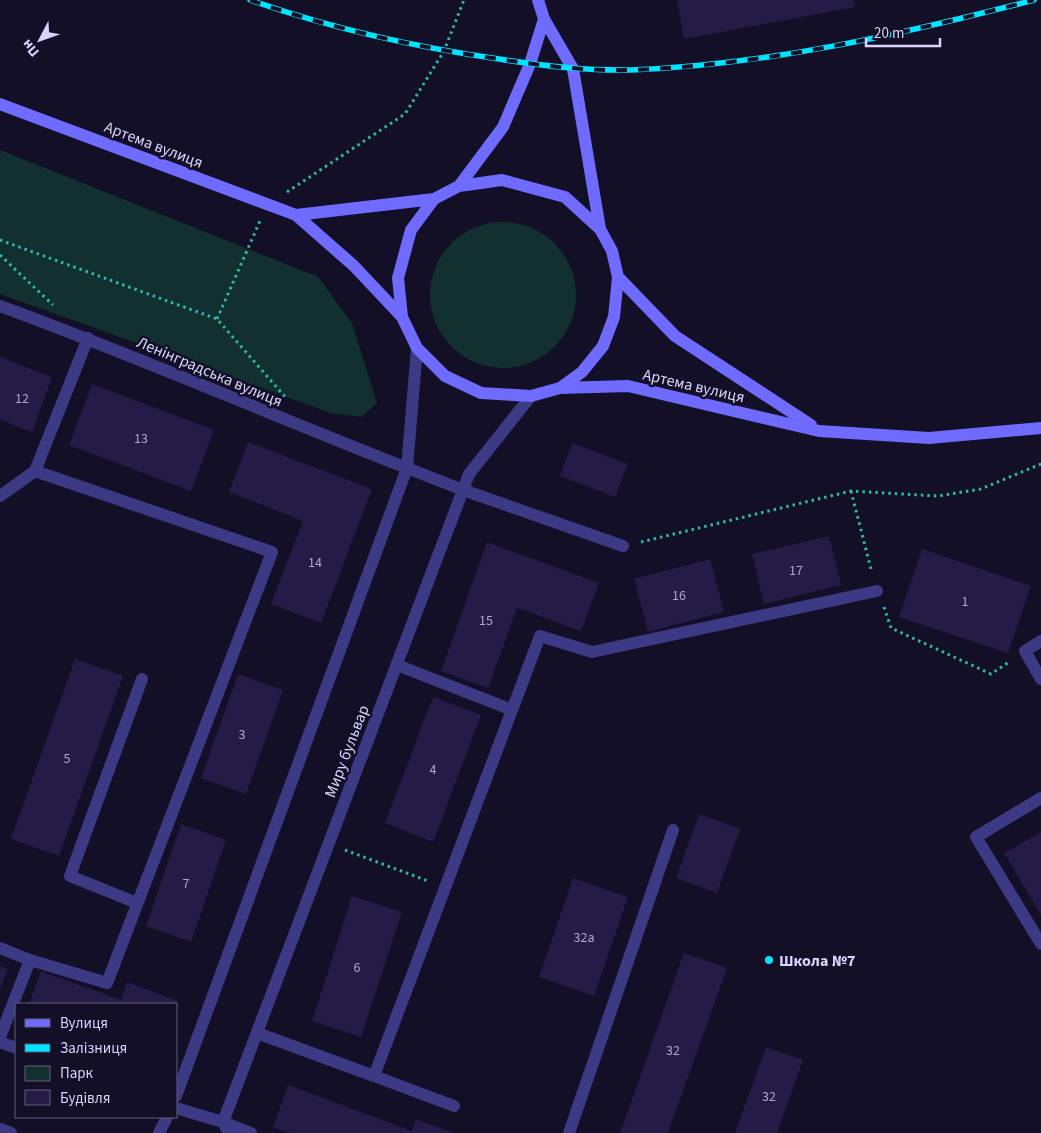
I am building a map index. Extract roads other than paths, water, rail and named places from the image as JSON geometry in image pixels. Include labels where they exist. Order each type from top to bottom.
[{"type":"main road","points":[[538,0],[544,19],[573,69],[600,229]]},
{"type":"main road","points":[[459,186],[503,127],[530,64],[544,19]]},
{"type":"main road","name":"Артема вулиця","points":[[0,104],[296,215]]},
{"type":"main road","points":[[502,180],[565,197],[600,229],[612,251],[618,277],[614,317],[603,346],[582,372],[560,388],[531,396],[481,394],[445,376],[417,348],[402,317],[354,266],[296,215],[434,199],[459,186],[502,180]]},
{"type":"main road","points":[[402,317],[398,278],[411,230],[434,199]]},
{"type":"main road","name":"Артема вулиця","points":[[618,277],[675,336],[819,431]]},
{"type":"main road","name":"Артема вулиця","points":[[560,388],[628,386],[819,431],[929,438],[1040,430]]},
{"type":"street","name":"Ленінградська вулиця","points":[[0,306],[88,338],[317,433],[463,490],[623,546]]},
{"type":"street","points":[[0,496],[35,471],[88,338]]},
{"type":"street","points":[[178,1091],[407,468],[417,348]]},
{"type":"street","name":"Миру бульвар","points":[[226,1128],[257,1033],[469,474],[531,396]]},
{"type":"street","points":[[0,948],[30,960],[107,983],[272,552],[35,471]]},
{"type":"street","points":[[374,1076],[540,636],[592,652],[878,591]]},
{"type":"street","points":[[1041,641],[1025,651],[1041,679]]},
{"type":"street","points":[[396,665],[512,710]]},
{"type":"street","points":[[137,904],[70,876],[142,679]]},
{"type":"street","points":[[1041,798],[976,837],[1041,944]]},
{"type":"street","points":[[569,1133],[673,830]]},
{"type":"street","points":[[0,1037],[30,960]]},
{"type":"street","points":[[257,1033],[454,1106]]},
{"type":"street","points":[[0,1042],[15,1048]]},
{"type":"street","points":[[178,1109],[226,1128],[251,1133]]},
{"type":"street","points":[[159,1133],[166,1118]]},
{"type":"street","points":[[0,1129],[10,1133]]},
{"type":"railway","points":[[250,0],[342,28],[435,49],[548,66],[614,70],[682,67],[784,55],[885,36],[1034,0]]},
{"type":"place","name":"Школа №7","points":[[769,960]]}]
